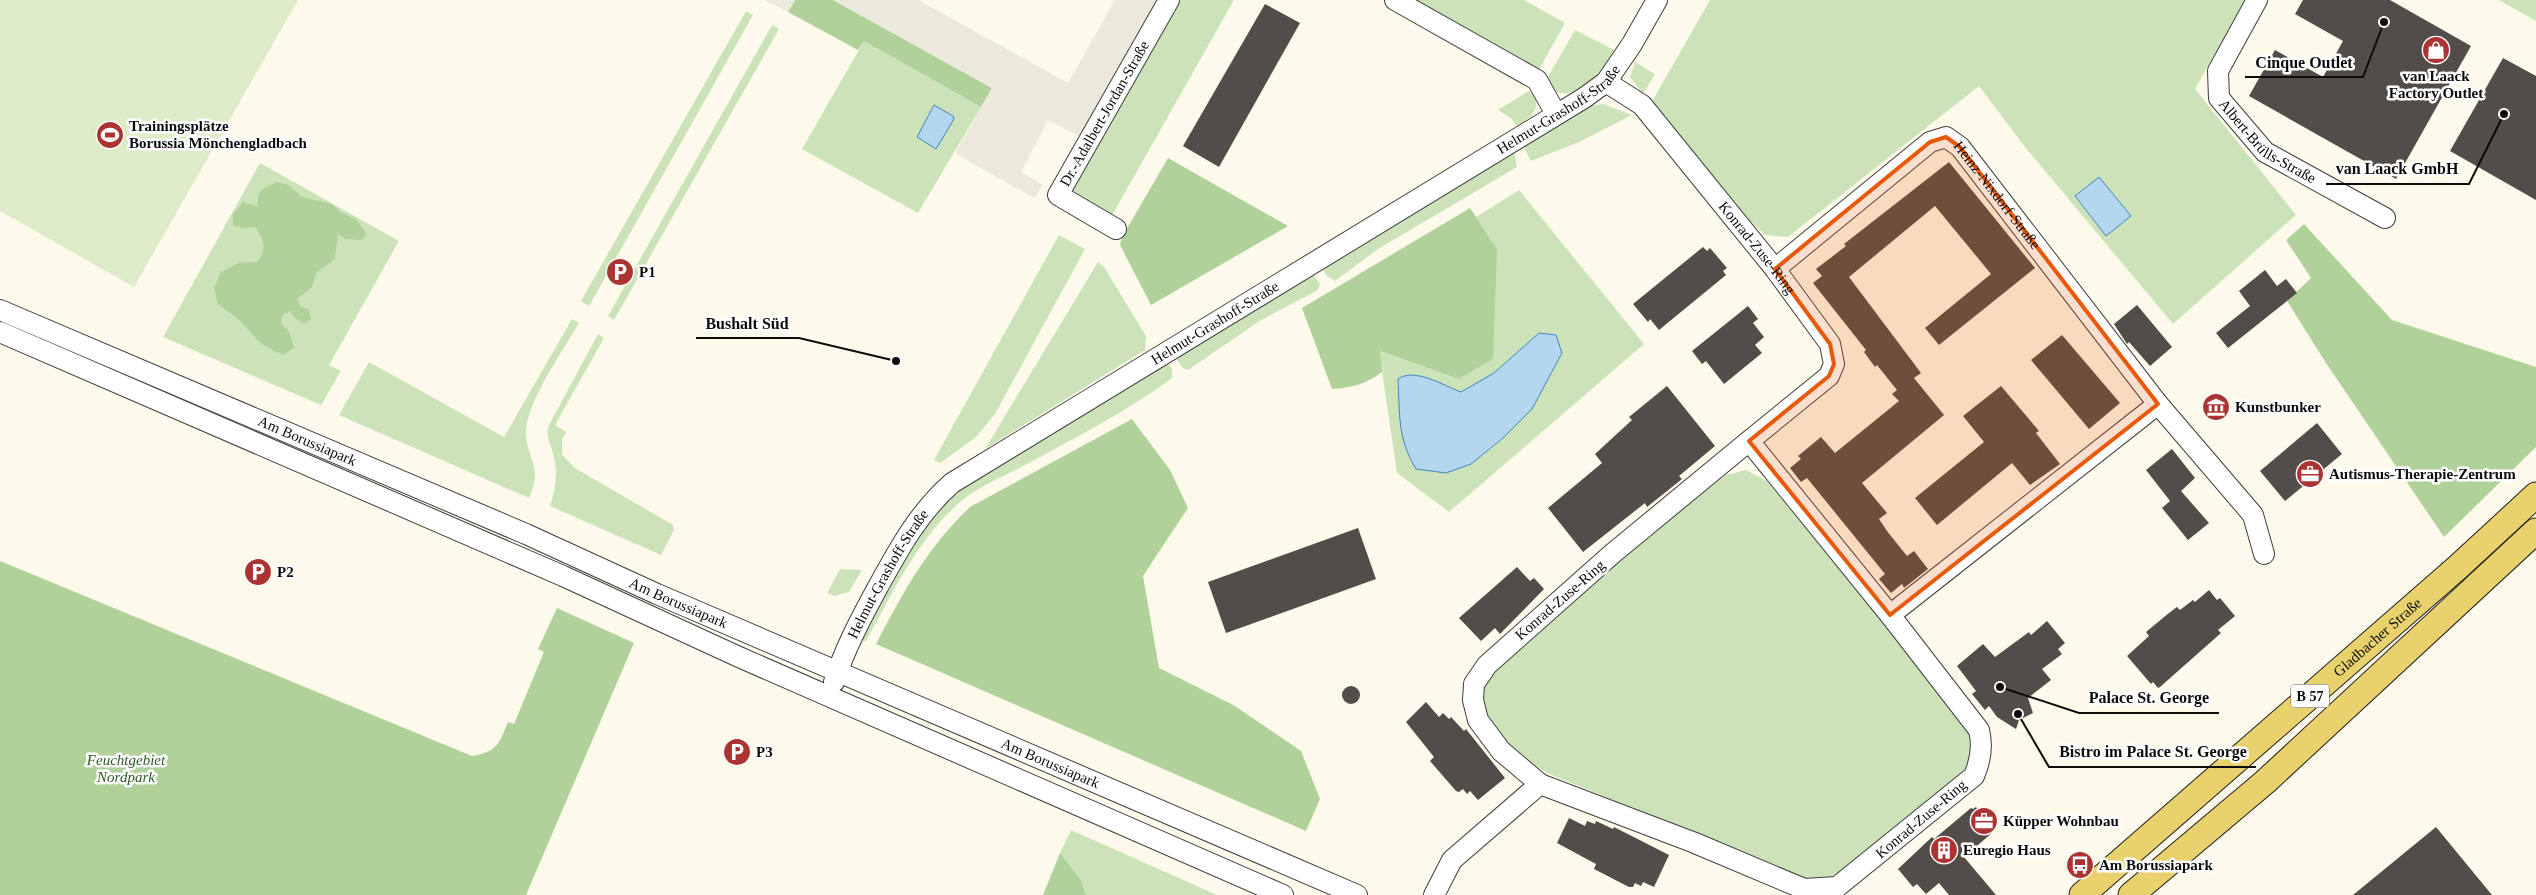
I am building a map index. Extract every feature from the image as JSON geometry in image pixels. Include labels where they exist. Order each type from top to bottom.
[{"type":"main road","name":"Gladbacher Straße","points":[[2082,895],[2458,567],[2536,494]]},
{"type":"main road","name":"Gladbacher Straße","points":[[2131,895],[2265,782],[2536,531]]},
{"type":"street","name":"Dr.-Adalbert-Jordan-Straße","points":[[1116,229],[1058,194],[1169,0]]},
{"type":"street","points":[[1394,0],[1537,80],[1556,114]]},
{"type":"street","name":"Helmut-Grashoff-Straße","points":[[829,695],[859,621],[913,524],[938,495],[952,483],[1584,98],[1606,82],[1632,44],[1657,0]]},
{"type":"street","name":"Albert-Brülls-Straße","points":[[2257,0],[2218,71],[2219,98],[2265,152],[2385,218]]},
{"type":"street","name":"Konrad-Zuse-Ring","points":[[1606,82],[1642,105],[1775,269],[1830,344],[1834,364],[1829,376],[1749,441],[1612,554],[1487,665],[1480,674],[1473,692],[1478,720],[1501,751],[1540,784],[1695,843],[1804,889],[1837,887],[1974,776],[1980,762],[1982,740],[1979,730],[1890,615],[1749,441]]},
{"type":"street","name":"Heinz-Nixdorf-Straße","points":[[1775,269],[1930,142],[1946,137],[1960,147],[2158,404],[2253,515],[2264,554]]},
{"type":"street","name":"Am Borussiapark","points":[[0,310],[1357,895]]},
{"type":"street","name":"Am Borussiapark","points":[[0,332],[563,576],[1283,895]]},
{"type":"street","points":[[1890,615],[2158,404]]},
{"type":"street","points":[[1434,895],[1452,860],[1540,784]]},
{"type":"highlighted area","points":[[1946,137],[1960,147],[2158,404],[1890,615],[1749,441],[1829,376],[1834,364],[1830,344],[1775,269],[1930,142]]},
{"type":"green space","name":"Trainingsplätze Borussia Mönchengladbach","points":[[0,0],[298,0],[134,287],[0,211]]},
{"type":"green space","points":[[795,0],[833,0],[992,88],[981,107],[864,41],[858,50],[788,12]]},
{"type":"green space","points":[[1179,0],[1234,0],[1111,217],[1069,193]]},
{"type":"green space","points":[[1410,0],[1524,0],[1565,23],[1537,73]]},
{"type":"green space","points":[[1710,0],[2245,0],[2195,89],[2296,215],[2173,324],[2025,147],[1979,86],[1788,237],[1765,235],[1747,218],[1650,105]]},
{"type":"green space","points":[[2499,0],[2536,0],[2536,21]]},
{"type":"green space","points":[[746,11],[753,15],[589,306],[581,301]]},
{"type":"green space","points":[[772,25],[779,29],[614,320],[608,316]]},
{"type":"green space","points":[[1575,30],[1618,52],[1604,68],[1584,85],[1574,91],[1563,93],[1554,91],[1545,82]]},
{"type":"green space","points":[[864,41],[981,107],[918,213],[802,149]]},
{"type":"green space","points":[[1635,62],[1655,74],[1643,94],[1630,77]]},
{"type":"green space","points":[[1529,91],[1536,97],[1536,108],[1529,118],[1516,126],[1512,119],[1498,110]]},
{"type":"green space","points":[[1603,104],[1632,115],[1579,142],[1531,161],[1523,146],[1589,106]]},
{"type":"green space","points":[[1514,152],[1517,167],[1378,249],[1335,281],[1327,276],[1322,268]]},
{"type":"green space","points":[[1168,158],[1288,226],[1151,305],[1120,245],[1122,237]]},
{"type":"green space","points":[[260,163],[399,241],[329,365],[341,371],[321,405],[163,337]]},
{"type":"green space","points":[[277,182],[288,185],[302,197],[332,204],[340,212],[357,220],[367,235],[361,240],[346,239],[338,234],[335,259],[316,273],[312,287],[297,299],[300,306],[309,310],[311,319],[304,324],[294,317],[290,311],[282,316],[281,324],[289,331],[294,348],[283,355],[263,345],[238,319],[218,304],[214,288],[221,272],[238,263],[257,262],[263,253],[264,244],[255,227],[242,228],[233,225],[233,214],[243,202],[258,207],[259,194],[268,186]]},
{"type":"green space","points":[[1519,190],[1644,344],[1449,512],[1397,473],[1379,351],[1458,379],[1497,249],[1476,217]]},
{"type":"green space","points":[[1470,208],[1497,249],[1493,359],[1458,379],[1380,351],[1382,372],[1358,385],[1332,389],[1302,308]]},
{"type":"green space","points":[[2304,224],[2392,320],[2536,367],[2536,447],[2444,537],[2326,363],[2287,301],[2311,278],[2286,240]]},
{"type":"green space","points":[[1059,235],[1085,249],[995,414],[976,437],[940,463],[934,460]]},
{"type":"green space","points":[[1098,262],[1104,267],[1146,336],[1145,350],[985,449]]},
{"type":"green space","points":[[1313,274],[1320,284],[1318,290],[1261,320],[1188,370],[1183,368],[1175,357]]},
{"type":"green space","points":[[572,319],[579,323],[540,389],[528,417],[526,440],[535,468],[535,477],[529,498],[339,415],[369,362],[504,437]]},
{"type":"green space","points":[[598,334],[604,338],[555,425],[566,432],[562,439],[562,455],[575,468],[673,525],[674,530],[661,555],[550,506],[555,488],[556,470],[548,427]]},
{"type":"green space","points":[[1166,362],[1172,368],[1172,378],[1155,390],[1100,424],[965,498],[934,529],[921,546],[866,641],[861,640],[920,532],[940,507],[965,485]]},
{"type":"green space","points":[[1132,419],[1170,470],[1188,508],[1143,576],[1159,668],[1235,706],[1301,751],[1320,799],[1306,831],[876,644],[917,571],[954,523],[970,507]]},
{"type":"green space","points":[[1746,470],[1767,481],[1967,726],[1972,741],[1971,766],[1833,880],[1815,881],[1802,877],[1549,774],[1526,760],[1504,739],[1483,713],[1483,686],[1498,668],[1607,566],[1726,475]]},
{"type":"green space","name":"Feuchtgebiet Nordpark","points":[[0,561],[472,756],[487,752],[496,746],[508,722],[514,724],[544,652],[538,649],[557,608],[634,643],[526,895],[0,895]]},
{"type":"green space","points":[[840,569],[862,570],[849,592],[834,596],[827,593]]},
{"type":"green space","points":[[1071,830],[1217,895],[1086,895],[1081,880],[1060,853]]},
{"type":"green space","points":[[1060,853],[1081,880],[1086,895],[1043,895]]},
{"type":"shaded area","points":[[765,0],[795,0],[788,12]]},
{"type":"shaded area","points":[[833,0],[918,0],[1068,83],[1115,0],[1178,0],[1095,144],[1048,120],[1021,172],[1043,185],[1034,198],[955,153],[992,88]]},
{"type":"water","points":[[934,105],[953,116],[954,119],[936,149],[917,137]]},
{"type":"water","points":[[2099,177],[2131,216],[2106,236],[2075,196]]},
{"type":"water","points":[[1539,333],[1556,335],[1562,353],[1532,409],[1503,438],[1471,464],[1446,473],[1416,469],[1405,447],[1402,436],[1398,379],[1405,376],[1421,376],[1461,392],[1494,373]]},
{"type":"building","points":[[2303,0],[2390,0],[2471,46],[2396,179],[2249,96],[2275,50],[2323,77],[2343,41],[2295,14]]},
{"type":"building","points":[[1265,4],[1300,23],[1219,167],[1183,146]]},
{"type":"building","points":[[2503,58],[2536,76],[2536,200],[2450,151]]},
{"type":"building","points":[[1949,162],[2035,268],[1939,345],[1925,328],[1991,274],[1935,206],[1849,277],[1921,373],[1914,378],[1944,415],[1862,483],[1887,513],[1879,519],[1887,531],[1907,556],[1914,551],[1928,569],[1904,588],[1902,584],[1891,593],[1879,579],[1885,574],[1807,478],[1801,482],[1790,468],[1801,459],[1798,456],[1821,437],[1835,453],[1899,401],[1892,394],[1897,390],[1877,365],[1875,367],[1864,352],[1866,350],[1813,283],[1822,276],[1816,269],[1846,246],[1844,244]]},
{"type":"building","points":[[1703,247],[1707,251],[1710,248],[1727,268],[1723,271],[1726,275],[1659,330],[1650,319],[1648,322],[1633,304]]},
{"type":"building","points":[[2265,270],[2277,286],[2286,279],[2297,293],[2228,348],[2216,333],[2250,306],[2239,291]]},
{"type":"building","points":[[2137,305],[2172,347],[2150,366],[2129,342],[2127,344],[2114,324]]},
{"type":"building","points":[[1748,306],[1758,319],[1753,323],[1764,337],[1755,345],[1762,353],[1724,384],[1706,361],[1702,364],[1692,351]]},
{"type":"building","points":[[2062,335],[2120,403],[2089,429],[2031,360]]},
{"type":"building","points":[[1667,386],[1715,446],[1679,476],[1682,479],[1647,507],[1645,503],[1583,552],[1548,508],[1602,463],[1595,454],[1632,420],[1629,417]]},
{"type":"building","points":[[2001,386],[2039,431],[2036,433],[2060,464],[2030,485],[2012,463],[1937,525],[1915,498],[1984,442],[1963,416]]},
{"type":"building","points":[[2317,423],[2342,454],[2285,501],[2260,471]]},
{"type":"building","points":[[2172,449],[2195,478],[2181,491],[2209,523],[2188,540],[2162,508],[2170,501],[2146,470]]},
{"type":"building","points":[[1358,528],[1376,579],[1226,633],[1208,582]]},
{"type":"building","points":[[1517,567],[1530,581],[1534,578],[1544,589],[1500,634],[1495,628],[1481,641],[1459,618]]},
{"type":"building","points":[[2209,590],[2217,600],[2220,598],[2235,616],[2218,630],[2221,633],[2158,688],[2153,682],[2151,684],[2127,656],[2149,636],[2146,632],[2169,613],[2177,607],[2180,610],[2193,600],[2195,602]]},
{"type":"building","points":[[2047,621],[2065,643],[2058,649],[2062,654],[2042,669],[2051,680],[2028,698],[2033,713],[2019,720],[2016,729],[1997,717],[1989,706],[1985,710],[1972,694],[1976,691],[1957,666],[1983,644],[1995,657],[2029,632],[2031,635]]},
{"type":"building","points":[[1351,686],[1357,689],[1360,695],[1357,701],[1351,704],[1345,701],[1342,695],[1345,689]]},
{"type":"building","points":[[1426,702],[1439,717],[1443,713],[1449,719],[1451,717],[1464,731],[1466,729],[1505,778],[1478,800],[1470,791],[1467,794],[1463,789],[1459,792],[1456,791],[1430,761],[1434,757],[1406,722]]},
{"type":"building","name":"Euregio Haus","points":[[1976,807],[1989,823],[1986,826],[1992,833],[1964,857],[1996,895],[1949,895],[1939,883],[1926,894],[1917,884],[1913,887],[1898,869],[1932,837],[1934,839],[1971,808]]},
{"type":"building","points":[[1569,818],[1585,826],[1587,821],[1595,824],[1596,821],[1613,829],[1614,827],[1669,855],[1654,887],[1643,882],[1641,886],[1635,883],[1633,887],[1629,887],[1594,869],[1596,864],[1557,843]]},
{"type":"building","points":[[2436,827],[2492,895],[2353,895]]},
{"type":"place","name":"Cinque Outlet","points":[[2384,22]]},
{"type":"place","name":"van Laack Factory Outlet","points":[[2436,50]]},
{"type":"place","name":"van Laack GmbH","points":[[2504,114]]},
{"type":"place","name":"Trainingsplätze Borussia Mönchengladbach","points":[[110,135]]},
{"type":"place","name":"P1","points":[[620,272]]},
{"type":"place","name":"Bushalt Süd","points":[[896,361]]},
{"type":"place","name":"Kunstbunker","points":[[2216,407]]},
{"type":"place","name":"Autismus-Therapie-Zentrum","points":[[2310,474]]},
{"type":"place","name":"P2","points":[[258,572]]},
{"type":"place","name":"Palace St. George","points":[[2000,687]]},
{"type":"place","name":"Bistro im Palace St. George","points":[[2018,714]]},
{"type":"place","name":"P3","points":[[737,752]]},
{"type":"place","name":"Küpper Wohnbau","points":[[1984,821]]},
{"type":"place","name":"Euregio Haus","points":[[1944,850]]},
{"type":"place","name":"Am Borussiapark","points":[[2080,865]]}]
